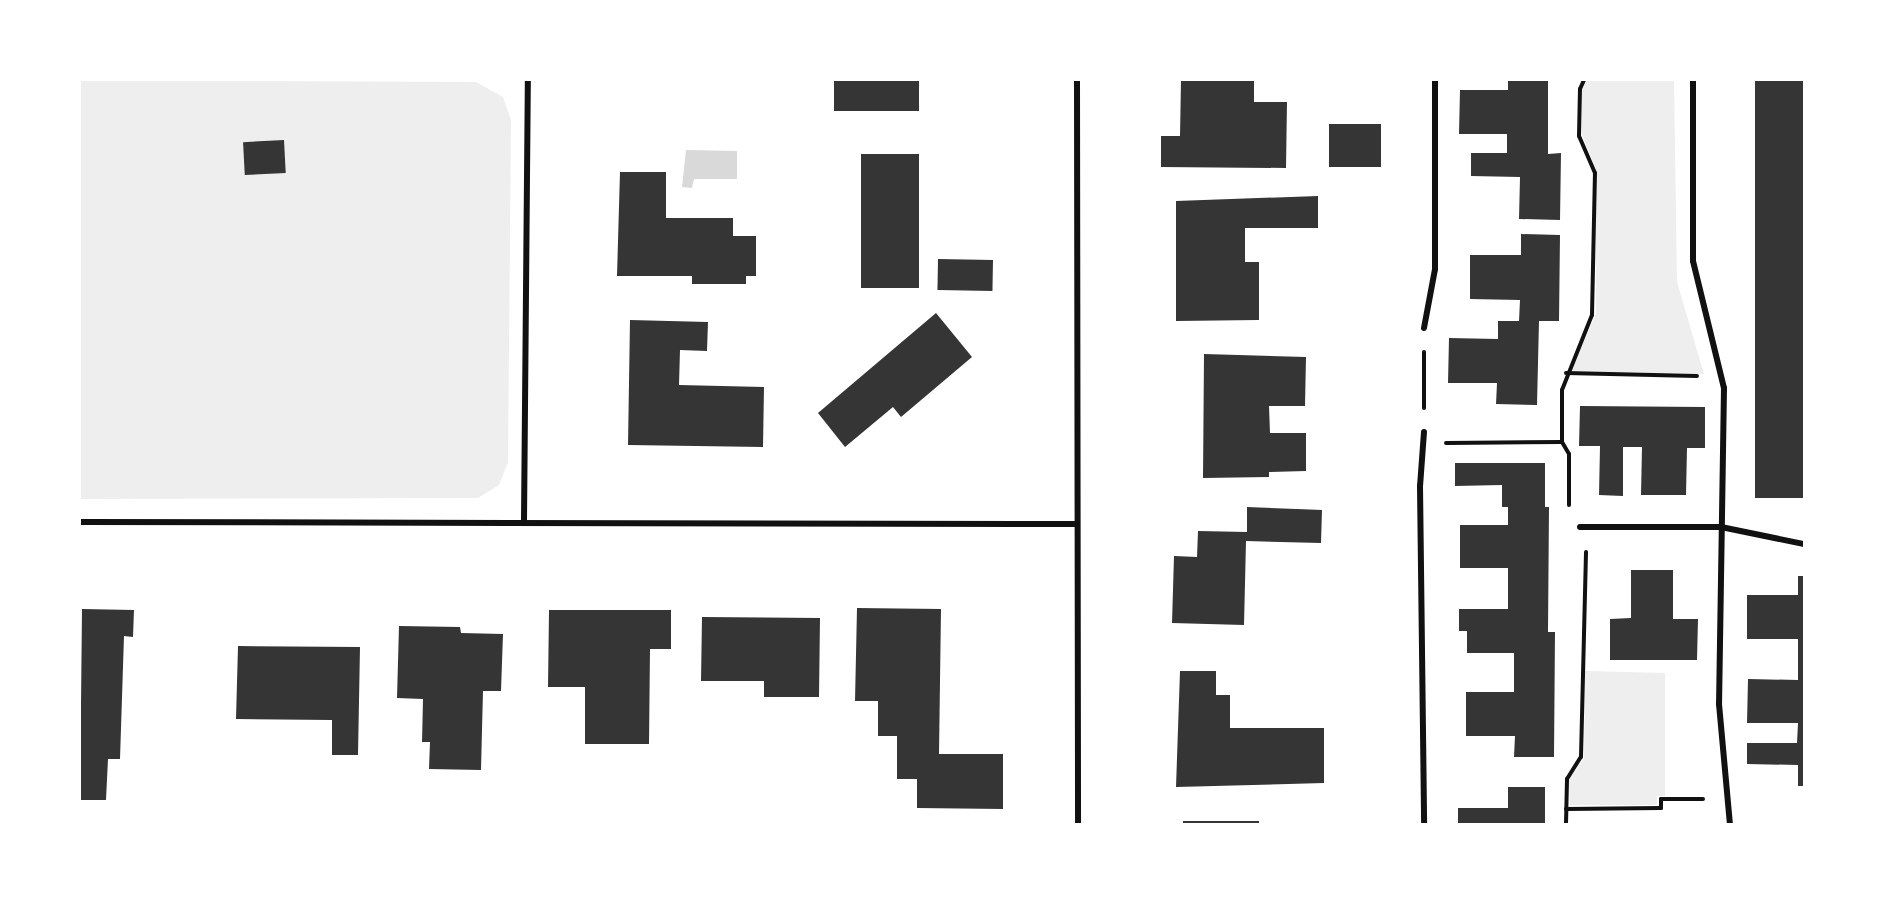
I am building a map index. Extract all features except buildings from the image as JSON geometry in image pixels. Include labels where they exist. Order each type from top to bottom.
[{"type":"street","points":[[524,521],[528,80]]},
{"type":"street","points":[[1077,80],[1075,524],[1078,825]]},
{"type":"street","points":[[1424,328],[1434,269],[1435,80]]},
{"type":"street","points":[[1693,80],[1693,261],[1721,377],[1719,704],[1730,825]]},
{"type":"street","points":[[1424,432],[1420,486],[1424,825]]},
{"type":"street","points":[[80,522],[524,521],[1075,524]]},
{"type":"street","points":[[1583,527],[1721,527],[1804,544]]},
{"type":"path","points":[[1566,825],[1567,779],[1581,757],[1583,527],[1569,510],[1569,454],[1562,442],[1562,390],[1566,373],[1592,315],[1594,173],[1579,136],[1580,89],[1584,80]]},
{"type":"path","points":[[1424,328],[1424,409]]},
{"type":"path","points":[[1566,373],[1721,377]]},
{"type":"path","points":[[1423,443],[1562,442]]},
{"type":"path","points":[[1566,809],[1661,808],[1661,799],[1729,800]]},
{"type":"shaded area","points":[[80,80],[476,82],[503,97],[511,120],[508,462],[499,485],[478,498],[80,499]]},
{"type":"shaded area","points":[[1587,80],[1674,80],[1677,282],[1704,374],[1571,371],[1596,313],[1596,170],[1582,134],[1582,90]]},
{"type":"shaded area","points":[[686,150],[737,151],[737,179],[694,179],[692,188],[682,187]]},
{"type":"shaded area","points":[[1585,671],[1665,673],[1665,796],[1657,796],[1657,805],[1570,805],[1569,780],[1584,758]]}]
